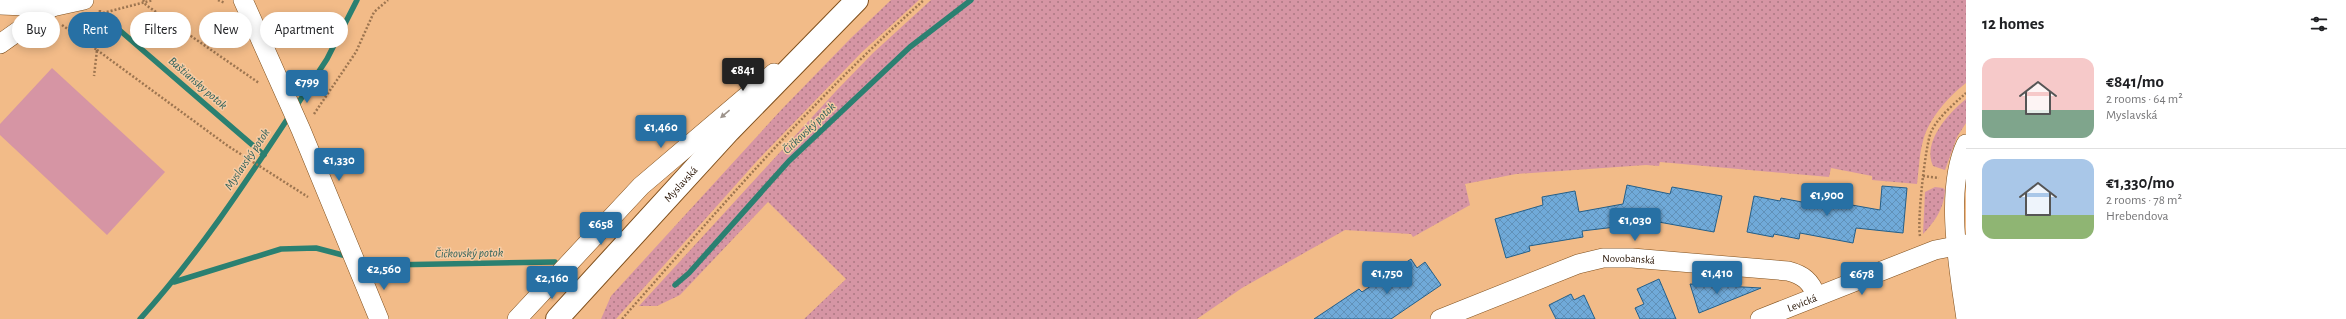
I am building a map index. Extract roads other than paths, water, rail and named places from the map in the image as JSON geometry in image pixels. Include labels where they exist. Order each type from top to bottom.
[{"type":"street","points":[[243,0],[302,131],[379,319]]},
{"type":"street","name":"Myslavská","points":[[557,319],[729,131],[857,0]]},
{"type":"street","points":[[60,14],[92,3]]},
{"type":"street","points":[[0,6],[37,12]]},
{"type":"street","points":[[517,319],[641,186],[840,16]]},
{"type":"street","points":[[0,44],[12,38]]},
{"type":"street","points":[[1966,144],[1957,177],[1966,319]]},
{"type":"street","name":"Levická","points":[[1760,319],[1935,250],[1961,244]]},
{"type":"street","name":"Novobanská","points":[[1440,319],[1578,264],[1615,257],[1788,271],[1803,276],[1809,281],[1816,296]]},
{"type":"waterway","name":"Myslavský potok","points":[[295,108],[327,59],[357,0]]},
{"type":"waterway","name":"Čičkovský potok","points":[[675,285],[689,273],[789,161],[910,47],[971,0]]},
{"type":"waterway","name":"Baštiansky potok","points":[[122,32],[264,155]]},
{"type":"waterway","name":"Myslavský potok","points":[[140,319],[181,270],[219,220],[290,115]]},
{"type":"waterway","name":"Čičkovský potok","points":[[174,282],[281,249],[316,248],[350,257]]},
{"type":"waterway","name":"Čičkovský potok","points":[[360,260],[387,265],[555,262]]}]
